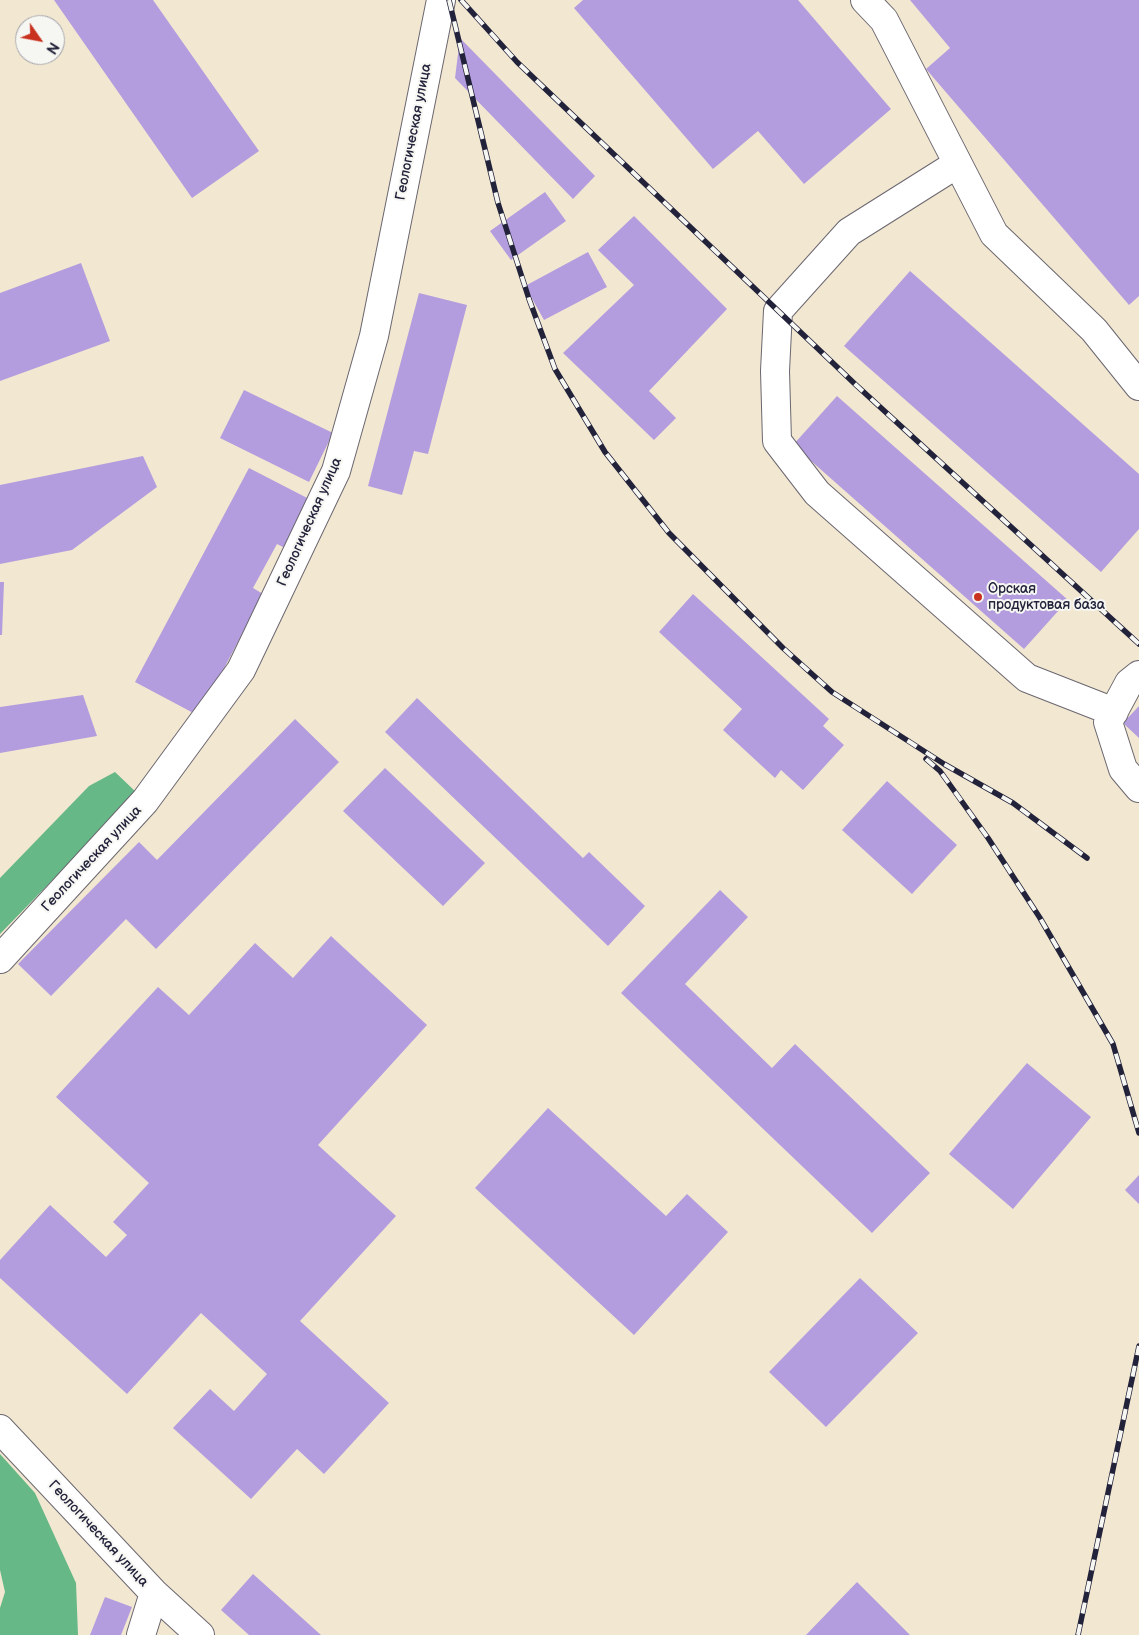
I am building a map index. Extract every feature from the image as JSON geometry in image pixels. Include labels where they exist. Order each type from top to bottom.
[{"type":"street","name":"Геологическая улица","points":[[0,959],[145,801],[241,670],[336,471],[374,336],[441,0]]},
{"type":"street","points":[[865,0],[884,20],[994,234],[1094,330],[1139,386]]},
{"type":"street","points":[[957,164],[849,232],[778,311],[775,371],[778,441],[817,493],[1027,678],[1114,712]]},
{"type":"street","points":[[1139,675],[1129,683],[1108,722],[1123,769],[1139,788]]},
{"type":"street","name":"Геологическая улица","points":[[0,1429],[154,1593],[200,1635]]},
{"type":"street","points":[[141,1635],[154,1593]]},
{"type":"green space","points":[[115,772],[137,793],[0,934],[0,878],[89,786]]},
{"type":"green space","points":[[0,1454],[35,1493],[76,1583],[78,1635],[0,1635],[0,1608],[5,1592],[0,1570]]},
{"type":"building","points":[[54,0],[153,0],[259,151],[192,198]]},
{"type":"building","points":[[583,0],[798,0],[891,109],[804,184],[758,131],[713,169],[574,8]]},
{"type":"building","points":[[910,0],[1139,0],[1139,296],[1129,305],[926,69],[950,48]]},
{"type":"building","points":[[460,38],[595,176],[573,199],[455,78]]},
{"type":"building","points":[[545,192],[566,221],[511,260],[490,231]]},
{"type":"building","points":[[634,216],[727,309],[649,391],[676,418],[654,440],[563,353],[634,285],[598,250]]},
{"type":"building","points":[[588,252],[607,287],[544,320],[525,286]]},
{"type":"building","points":[[81,263],[110,341],[0,381],[0,293]]},
{"type":"building","points":[[910,271],[1139,474],[1139,529],[1101,572],[844,346]]},
{"type":"building","points":[[419,293],[467,305],[428,454],[414,451],[402,495],[368,486]]},
{"type":"building","points":[[244,390],[333,433],[309,482],[220,438]]},
{"type":"building","points":[[837,396],[1068,600],[1024,649],[793,445]]},
{"type":"building","points":[[143,456],[157,487],[72,550],[0,564],[0,485]]},
{"type":"building","points":[[249,468],[313,501],[287,549],[277,544],[253,588],[263,594],[199,716],[135,682]]},
{"type":"building","points":[[0,582],[4,582],[2,635],[0,635]]},
{"type":"building","points":[[693,594],[829,719],[823,726],[844,745],[803,790],[781,770],[775,778],[723,730],[742,709],[659,632]]},
{"type":"building","points":[[83,695],[97,736],[0,753],[0,707]]},
{"type":"building","points":[[417,698],[583,858],[589,852],[645,906],[608,946],[385,732]]},
{"type":"building","points":[[1139,706],[1139,738],[1123,723]]},
{"type":"building","points":[[295,719],[339,762],[156,949],[126,919],[51,996],[18,964],[139,842],[157,860]]},
{"type":"building","points":[[385,768],[485,863],[443,906],[343,811]]},
{"type":"building","points":[[887,781],[957,845],[912,894],[842,830]]},
{"type":"building","points":[[720,890],[748,917],[685,984],[772,1068],[795,1044],[930,1173],[872,1233],[621,993]]},
{"type":"building","points":[[331,936],[427,1025],[318,1145],[396,1216],[300,1321],[389,1403],[324,1474],[297,1449],[251,1499],[173,1428],[210,1389],[234,1411],[267,1374],[201,1313],[127,1394],[0,1278],[0,1260],[50,1205],[106,1257],[127,1235],[113,1222],[149,1183],[56,1097],[158,987],[189,1015],[255,943],[293,978]]},
{"type":"building","points":[[1027,1063],[1091,1117],[1013,1209],[949,1154]]},
{"type":"building","points":[[548,1108],[666,1216],[687,1194],[728,1232],[634,1335],[475,1188]]},
{"type":"building","points":[[1139,1175],[1139,1204],[1125,1190]]},
{"type":"building","points":[[860,1278],[918,1333],[826,1427],[769,1372]]},
{"type":"building","points":[[253,1574],[321,1635],[249,1635],[221,1610]]},
{"type":"building","points":[[857,1582],[910,1635],[806,1635]]},
{"type":"building","points":[[105,1597],[132,1607],[121,1635],[90,1635]]},
{"type":"railway","points":[[449,0],[498,203],[529,299],[555,369],[605,452],[669,533],[783,648],[832,692],[944,764],[1013,803],[1087,858]]},
{"type":"railway","points":[[461,0],[517,62],[856,385],[1139,644]]},
{"type":"railway","points":[[926,759],[940,771],[988,838],[1040,918],[1113,1044],[1139,1133]]},
{"type":"railway","points":[[1078,1635],[1139,1346]]},
{"type":"place","name":"Орская продуктовая база","points":[[978,597]]}]
